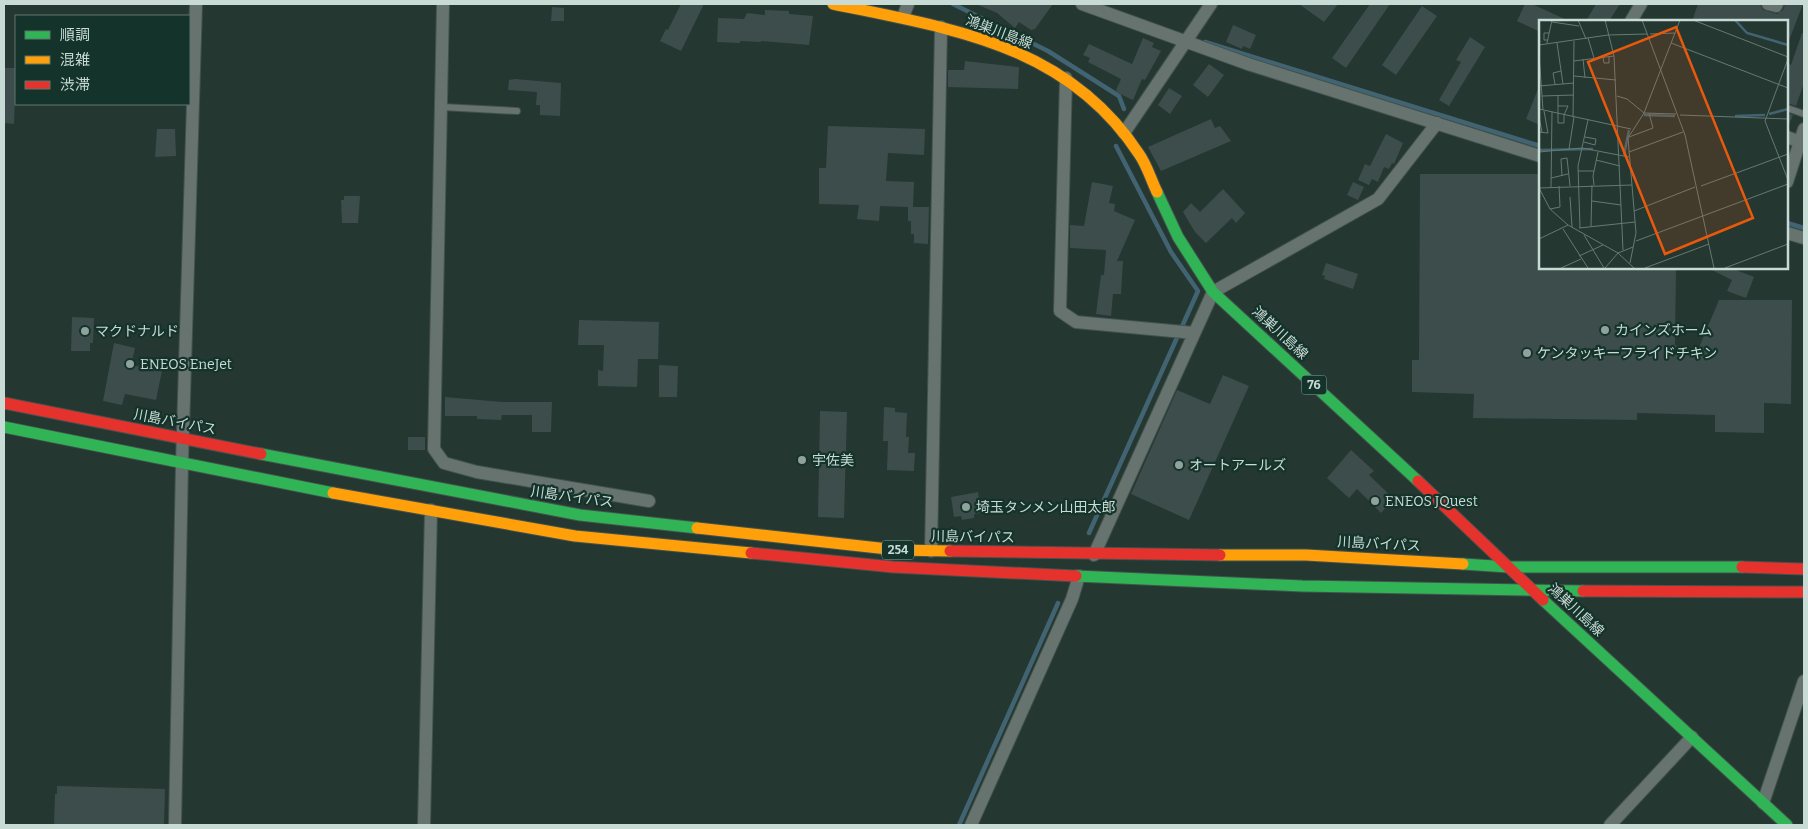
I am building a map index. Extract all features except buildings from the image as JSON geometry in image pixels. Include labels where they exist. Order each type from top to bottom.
[{"type":"main road","name":"鴻巣川島線","points":[[833,4],[903,17],[1006,48],[1066,78],[1103,108],[1140,155],[1178,237],[1212,292],[1787,825]]},
{"type":"main road","name":"川島バイパス","points":[[4,403],[450,492],[580,515],[897,550],[1094,555],[1306,555],[1508,566],[1693,566],[1804,569]]},
{"type":"main road","name":"254","points":[[4,427],[182,463],[575,536],[893,567],[1302,586],[1534,592],[1692,590],[1804,592]]},
{"type":"street","points":[[175,825],[182,463],[196,4]]},
{"type":"street","points":[[443,4],[434,450],[444,463],[477,472],[649,501]]},
{"type":"street","points":[[903,17],[908,4]]},
{"type":"street","points":[[1082,4],[1248,64],[1539,156]]},
{"type":"street","points":[[1124,133],[1210,4]]},
{"type":"street","points":[[1632,20],[1641,4]]},
{"type":"street","points":[[1768,4],[1776,6],[1777,4]]},
{"type":"street","points":[[931,551],[941,27]]},
{"type":"street","points":[[1066,78],[1060,311],[1076,322],[1194,333]]},
{"type":"street","points":[[1094,555],[1212,292],[1378,199],[1437,123]]},
{"type":"street","points":[[1788,179],[1804,129]]},
{"type":"street","points":[[1788,137],[1800,142]]},
{"type":"street","points":[[1788,233],[1804,238]]},
{"type":"street","points":[[424,825],[432,510]]},
{"type":"street","points":[[971,825],[1072,599],[1079,576]]},
{"type":"street","points":[[1763,802],[1804,681]]},
{"type":"street","points":[[1610,825],[1692,737]]},
{"type":"lane","points":[[442,107],[517,111]]},
{"type":"lane","points":[[1788,108],[1804,114]]},
{"type":"waterway","points":[[953,4],[1048,51],[1119,96],[1124,109]]},
{"type":"waterway","points":[[1205,42],[1539,146]]},
{"type":"waterway","points":[[1089,533],[1198,291],[1171,252],[1116,146]]},
{"type":"waterway","points":[[1788,223],[1804,228]]},
{"type":"waterway","points":[[959,825],[1058,603]]},
{"type":"traffic: fast","points":[[1157,192],[1178,237],[1213,292],[1418,481]]},
{"type":"traffic: fast","points":[[4,427],[333,493]]},
{"type":"traffic: fast","points":[[261,454],[580,515],[697,528]]},
{"type":"traffic: fast","points":[[1463,564],[1508,567],[1742,567]]},
{"type":"traffic: fast","points":[[1076,576],[1302,586],[1583,591]]},
{"type":"traffic: fast","points":[[1543,600],[1787,825]]},
{"type":"traffic: slow","points":[[833,4],[963,33],[1004,47],[1042,65],[1078,88],[1110,117],[1142,158],[1157,192]]},
{"type":"traffic: slow","points":[[333,493],[575,536],[751,553]]},
{"type":"traffic: slow","points":[[697,528],[897,550],[950,551]]},
{"type":"traffic: slow","points":[[1220,555],[1306,555],[1463,564]]},
{"type":"traffic: jam","points":[[4,403],[261,454]]},
{"type":"traffic: jam","points":[[1418,481],[1543,600]]},
{"type":"traffic: jam","points":[[950,551],[1220,555]]},
{"type":"traffic: jam","points":[[751,553],[893,567],[1076,576]]},
{"type":"traffic: jam","points":[[1742,567],[1804,569]]},
{"type":"traffic: jam","points":[[1583,591],[1804,592]]},
{"type":"place","name":"カインズホーム","points":[[1605,330]]},
{"type":"place","name":"マクドナルド","points":[[85,331]]},
{"type":"place","name":"ケンタッキーフライドチキン","points":[[1527,353]]},
{"type":"place","name":"ENEOS EneJet","points":[[130,364]]},
{"type":"place","name":"宇佐美","points":[[802,460]]},
{"type":"place","name":"オートアールズ","points":[[1179,465]]},
{"type":"place","name":"ENEOS JQuest","points":[[1375,501]]},
{"type":"place","name":"埼玉タンメン山田太郎","points":[[966,507]]}]
